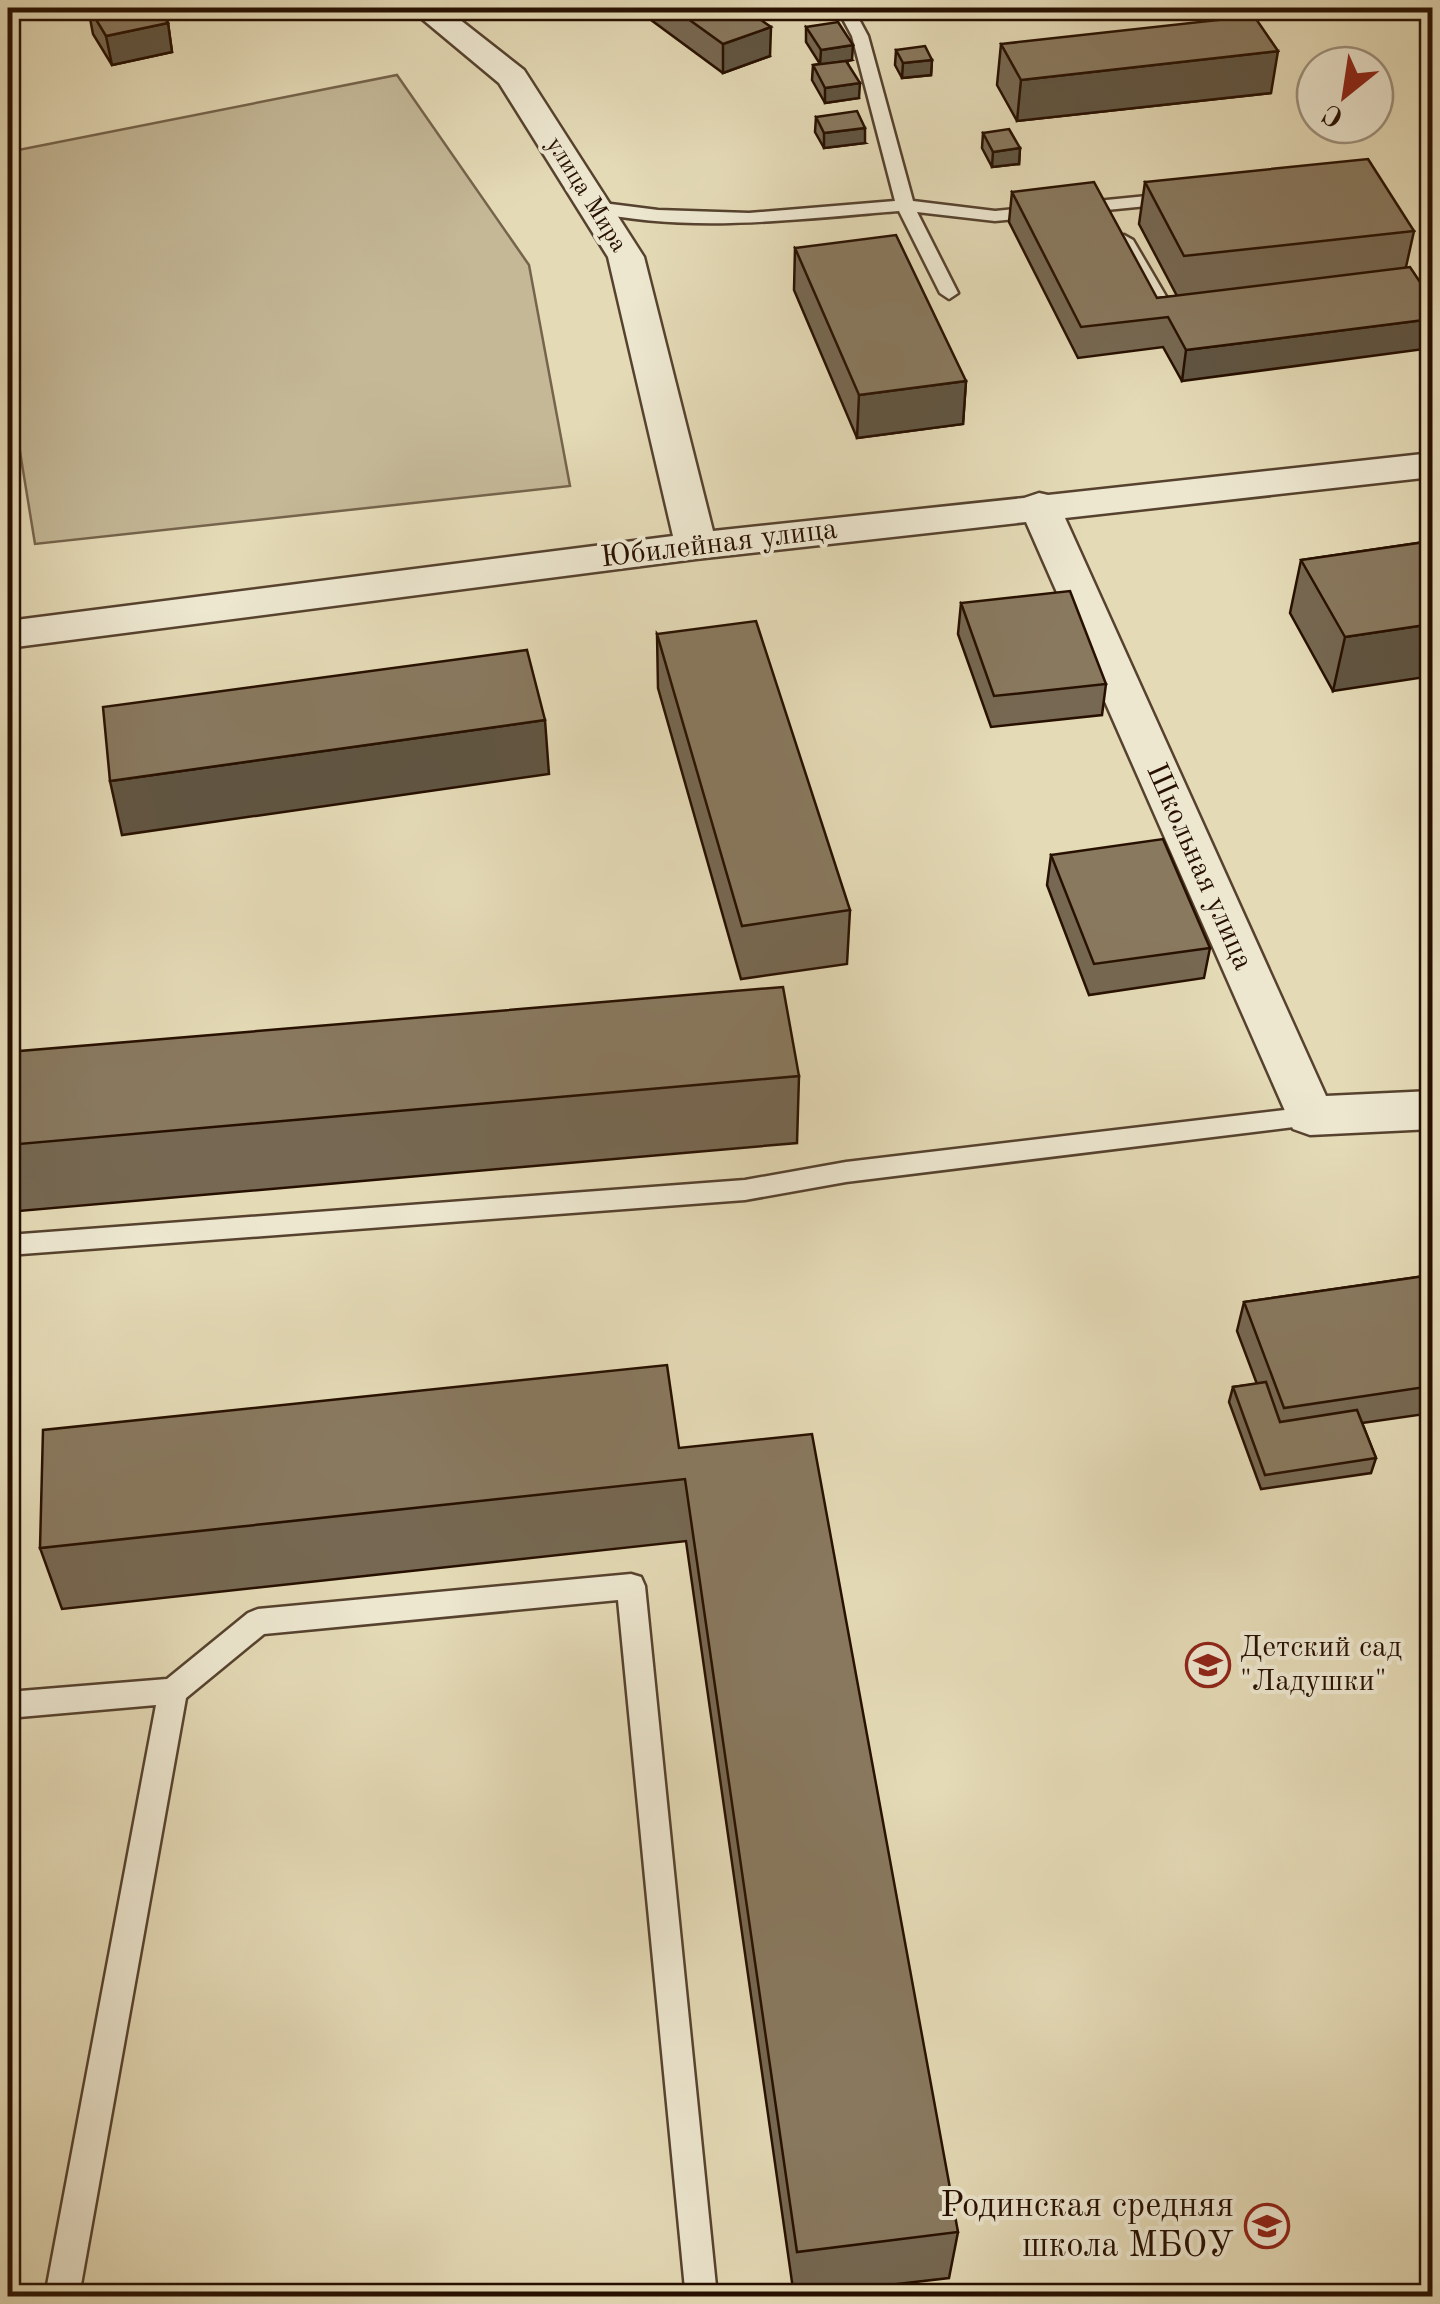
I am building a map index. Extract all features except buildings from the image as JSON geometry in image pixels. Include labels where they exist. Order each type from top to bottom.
[{"type":"street","name":"улица Мира","points":[[425,8],[512,77],[626,257],[696,546]]},
{"type":"street","name":"Юбилейная улица","points":[[8,635],[1039,505],[1432,465]]},
{"type":"street","name":"Школьная улица","points":[[1039,505],[1310,1116]]},
{"type":"street","points":[[1310,1116],[1432,1110]]},
{"type":"lane","points":[[845,8],[860,36],[905,205],[949,293]]},
{"type":"lane","points":[[595,208],[748,218],[905,205],[995,216],[1200,196]]},
{"type":"lane","points":[[1104,205],[1168,316],[1208,311]]},
{"type":"lane","points":[[8,1245],[745,1190],[846,1172],[1310,1116]]},
{"type":"lane","points":[[8,1704],[173,1691],[258,1622],[631,1586],[702,2290],[699,2296]]},
{"type":"lane","points":[[62,2296],[173,1691]]},
{"type":"shaded area","points":[[397,75],[529,265],[570,486],[35,544],[8,378],[8,152]]},
{"type":"place","name":"Детский сад \"Ладушки\"","points":[[1208,1665]]},
{"type":"place","name":"Родинская средняя школа МБОУ","points":[[1267,2226]]}]
